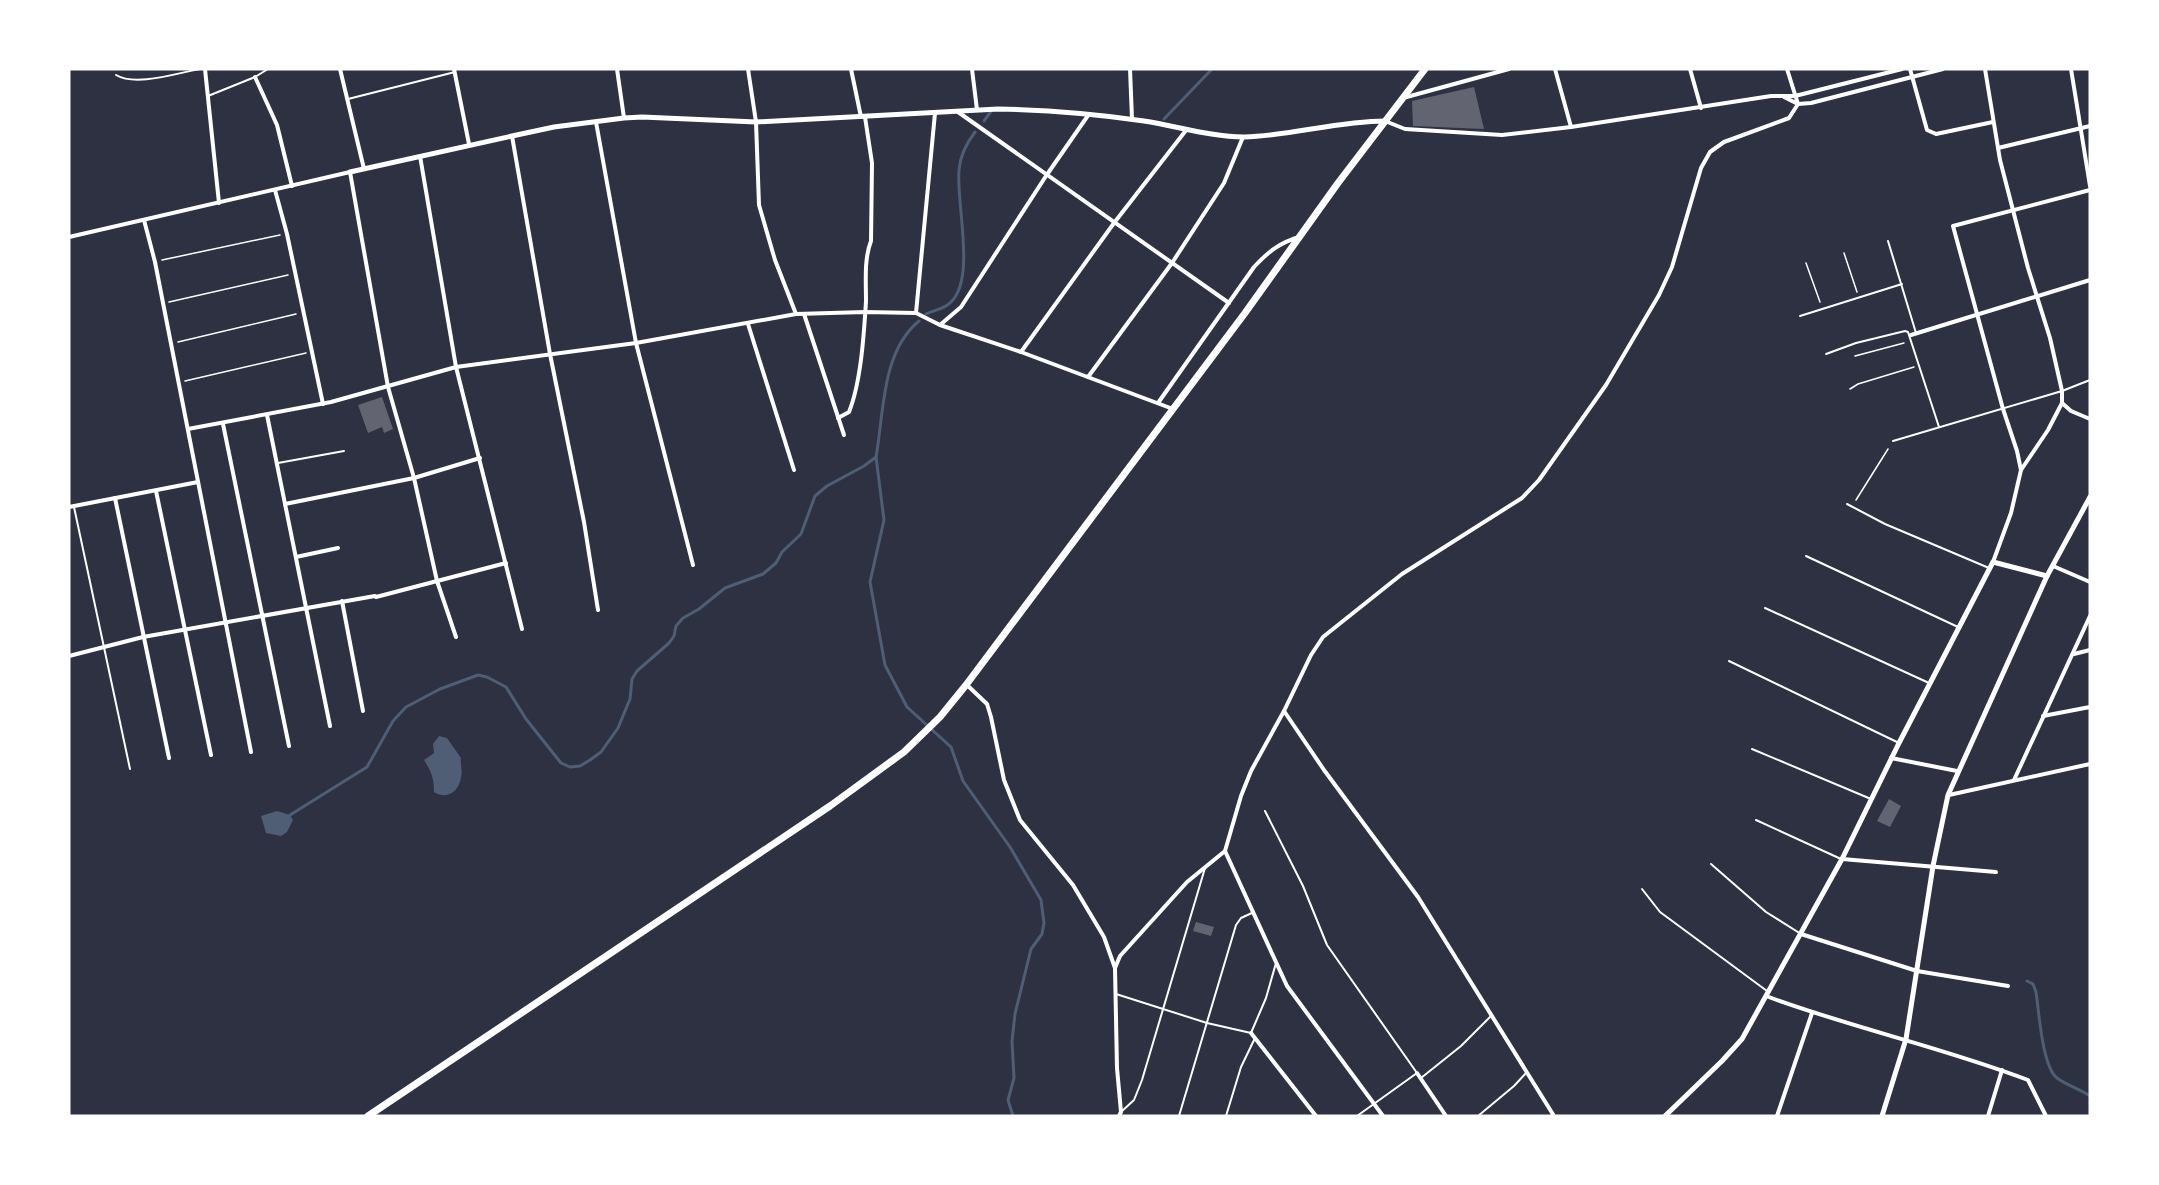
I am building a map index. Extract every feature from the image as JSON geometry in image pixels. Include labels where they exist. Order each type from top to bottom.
[{"type":"main road","points":[[368,1116],[820,812],[904,752],[930,727],[966,685],[1174,409],[1425,69]]},
{"type":"street","points":[[205,69],[219,203]]},
{"type":"street","points":[[340,69],[364,169]]},
{"type":"street","points":[[617,69],[624,118]]},
{"type":"street","points":[[748,69],[756,122],[759,205],[775,260],[796,314]]},
{"type":"street","points":[[838,418],[849,412],[856,395],[865,312],[867,250],[871,241],[872,163],[851,69]]},
{"type":"street","points":[[972,69],[977,110]]},
{"type":"street","points":[[1130,69],[1132,119]]},
{"type":"street","points":[[1403,98],[1509,69]]},
{"type":"street","points":[[1555,69],[1571,128]]},
{"type":"street","points":[[1690,69],[1701,108]]},
{"type":"street","points":[[1787,69],[1798,104]]},
{"type":"street","points":[[69,237],[469,144],[624,118],[756,122],[977,110],[1028,110],[1132,119],[1243,137],[1358,121],[1385,121],[1405,129],[1502,135],[1571,128],[1771,96],[1795,96],[1902,69]]},
{"type":"street","points":[[1910,69],[1927,130],[1936,134],[1993,122]]},
{"type":"street","points":[[1784,97],[1798,104],[1943,69]]},
{"type":"street","points":[[1665,1116],[1722,1061],[1742,1038],[1801,934],[1842,859],[1991,565],[2011,513],[2021,471],[2048,430],[2062,403],[2062,391],[2050,338],[2036,296],[1998,148],[1985,69]]},
{"type":"street","points":[[2071,69],[2090,186]]},
{"type":"street","points":[[455,70],[469,144]]},
{"type":"street","points":[[255,77],[277,125],[292,186]]},
{"type":"street","points":[[1115,968],[1120,956],[1187,882],[1225,851],[1244,787],[1265,742],[1284,711],[1311,655],[1323,637],[1402,574],[1522,498],[1539,480],[1602,392],[1659,295],[1672,267],[1701,168],[1710,152],[1724,142],[1789,118],[1798,104]]},
{"type":"street","points":[[958,112],[1229,303]]},
{"type":"street","points":[[917,313],[934,113]]},
{"type":"street","points":[[940,325],[961,307],[1089,114]]},
{"type":"street","points":[[596,122],[636,343],[693,565]]},
{"type":"street","points":[[1998,148],[2090,126]]},
{"type":"street","points":[[1021,352],[1114,223],[1187,129]]},
{"type":"street","points":[[512,136],[550,354],[584,522],[598,610]]},
{"type":"street","points":[[1088,377],[1172,263],[1224,183],[1243,137]]},
{"type":"street","points":[[419,156],[456,367],[522,629]]},
{"type":"street","points":[[350,172],[388,387],[414,478],[437,581],[456,637]]},
{"type":"street","points":[[275,190],[287,234],[323,404]]},
{"type":"street","points":[[2021,471],[1953,226],[2090,190]]},
{"type":"street","points":[[144,220],[155,262],[251,752]]},
{"type":"street","points":[[1158,403],[1254,267],[1268,251],[1300,236]]},
{"type":"street","points":[[1913,334],[2090,280]]},
{"type":"street","points":[[188,429],[323,404],[456,367],[636,343],[796,314],[865,312],[917,313],[940,325],[1021,352],[1174,409]]},
{"type":"street","points":[[804,314],[844,435]]},
{"type":"street","points":[[748,324],[794,470]]},
{"type":"street","points":[[2062,403],[2071,411],[2090,419]]},
{"type":"street","points":[[267,415],[330,726]]},
{"type":"street","points":[[223,423],[290,746]]},
{"type":"street","points":[[285,504],[414,478],[480,458]]},
{"type":"street","points":[[71,507],[198,482]]},
{"type":"street","points":[[156,491],[211,755]]},
{"type":"street","points":[[1882,1116],[1906,1039],[1933,866],[1948,795],[2047,576],[2090,497]]},
{"type":"street","points":[[115,498],[169,758]]},
{"type":"street","points":[[296,557],[338,548]]},
{"type":"street","points":[[69,656],[184,630],[376,597],[506,563]]},
{"type":"street","points":[[1991,565],[2047,576]]},
{"type":"street","points":[[2052,566],[2090,582]]},
{"type":"street","points":[[342,602],[363,711]]},
{"type":"street","points":[[2014,780],[2090,616]]},
{"type":"street","points":[[2073,654],[2090,650]]},
{"type":"street","points":[[966,685],[987,704],[1004,780],[1020,820],[1073,885],[1104,937],[1115,968],[1120,1114]]},
{"type":"street","points":[[2042,716],[2090,707]]},
{"type":"street","points":[[1284,711],[1324,770],[1418,897],[1554,1116]]},
{"type":"street","points":[[1892,758],[1957,771]]},
{"type":"street","points":[[1948,795],[2090,764]]},
{"type":"street","points":[[1225,851],[1287,986],[1383,1116]]},
{"type":"street","points":[[1842,859],[1996,872]]},
{"type":"street","points":[[1801,934],[1917,971],[2008,986]]},
{"type":"street","points":[[1767,993],[1812,1013],[1906,1039],[2028,1080],[2046,1116]]},
{"type":"street","points":[[1777,1116],[1812,1013]]},
{"type":"street","points":[[1251,1033],[1316,1116]]},
{"type":"street","points":[[1988,1116],[2002,1070]]},
{"type":"street","points":[[1417,1073],[1446,1116]]},
{"type":"lane","points":[[116,75],[126,80],[139,81],[200,69]]},
{"type":"lane","points":[[207,96],[255,77],[268,69]]},
{"type":"lane","points":[[348,99],[455,70]]},
{"type":"lane","points":[[1888,241],[1902,284],[1913,334],[1912,340],[1940,428]]},
{"type":"lane","points":[[1800,316],[1902,284]]},
{"type":"lane","points":[[1826,354],[1856,343],[1905,331],[1913,334]]},
{"type":"lane","points":[[1893,441],[2062,391],[2090,380]]},
{"type":"lane","points":[[278,463],[344,451]]},
{"type":"lane","points":[[1847,504],[1885,524],[1991,565]]},
{"type":"lane","points":[[71,507],[130,769]]},
{"type":"lane","points":[[1806,556],[1958,627]]},
{"type":"lane","points":[[1765,608],[1930,683]]},
{"type":"lane","points":[[1729,661],[1899,744]]},
{"type":"lane","points":[[1752,749],[1871,800]]},
{"type":"lane","points":[[1266,811],[1303,886],[1327,945],[1417,1073],[1357,1116]]},
{"type":"lane","points":[[1756,820],[1842,859]]},
{"type":"lane","points":[[1711,864],[1766,912],[1801,934]]},
{"type":"lane","points":[[1120,1114],[1134,1100],[1142,1080],[1205,868]]},
{"type":"lane","points":[[1642,889],[1660,912],[1767,993]]},
{"type":"lane","points":[[1179,1116],[1236,925],[1241,918],[1254,912]]},
{"type":"lane","points":[[1116,994],[1207,1023],[1251,1033],[1266,998],[1276,962]]},
{"type":"lane","points":[[1421,1078],[1461,1046],[1492,1016]]},
{"type":"lane","points":[[1226,1116],[1241,1067],[1255,1038]]},
{"type":"lane","points":[[1478,1116],[1527,1072]]},
{"type":"path","points":[[155,262],[287,234]]},
{"type":"path","points":[[1844,253],[1859,298]]},
{"type":"path","points":[[1806,263],[1822,309]]},
{"type":"path","points":[[163,304],[295,274]]},
{"type":"path","points":[[171,344],[303,312]]},
{"type":"path","points":[[1856,356],[1912,340]]},
{"type":"path","points":[[179,383],[311,351]]},
{"type":"path","points":[[1850,389],[1858,384],[1920,365]]},
{"type":"path","points":[[1852,506],[1888,449]]},
{"type":"water","points":[[439,736],[447,738],[461,758],[460,782],[458,787],[448,795],[434,792],[432,775],[424,760],[434,753],[433,744]]},
{"type":"water","points":[[277,811],[290,815],[293,820],[287,832],[281,836],[266,833],[261,816]]},
{"type":"building","points":[[1474,87],[1484,129],[1413,126],[1412,101]]},
{"type":"building","points":[[382,397],[393,429],[384,433],[382,427],[368,433],[358,405]]},
{"type":"building","points":[[1889,799],[1901,806],[1890,827],[1877,821]]},
{"type":"building","points":[[1196,922],[1214,927],[1211,936],[1193,931]]},
{"type":"waterway","points":[[1164,119],[1212,69]]},
{"type":"waterway","points":[[984,121],[992,110]]},
{"type":"waterway","points":[[926,314],[949,304],[958,291],[964,259],[959,170],[964,150],[975,132]]},
{"type":"waterway","points":[[290,815],[367,767],[393,721],[406,707],[440,689],[478,675],[506,687],[526,719],[561,763],[570,767],[580,766],[601,752],[618,728],[630,699],[632,679],[637,671],[669,643],[674,636],[676,626],[683,618],[699,609],[725,588],[763,574],[776,563],[782,552],[801,534],[815,496],[827,486],[876,457],[883,403],[891,366],[897,349],[919,321]]},
{"type":"waterway","points":[[876,457],[884,520],[870,582],[885,665],[907,707],[951,747],[963,781],[1010,847],[1041,900],[1044,923],[1042,934],[1031,949],[1015,1014],[1012,1041],[1014,1078],[1008,1100],[1013,1116]]},
{"type":"waterway","points":[[2027,981],[2033,984],[2036,992],[2045,1051],[2052,1072],[2057,1078],[2090,1096]]}]
